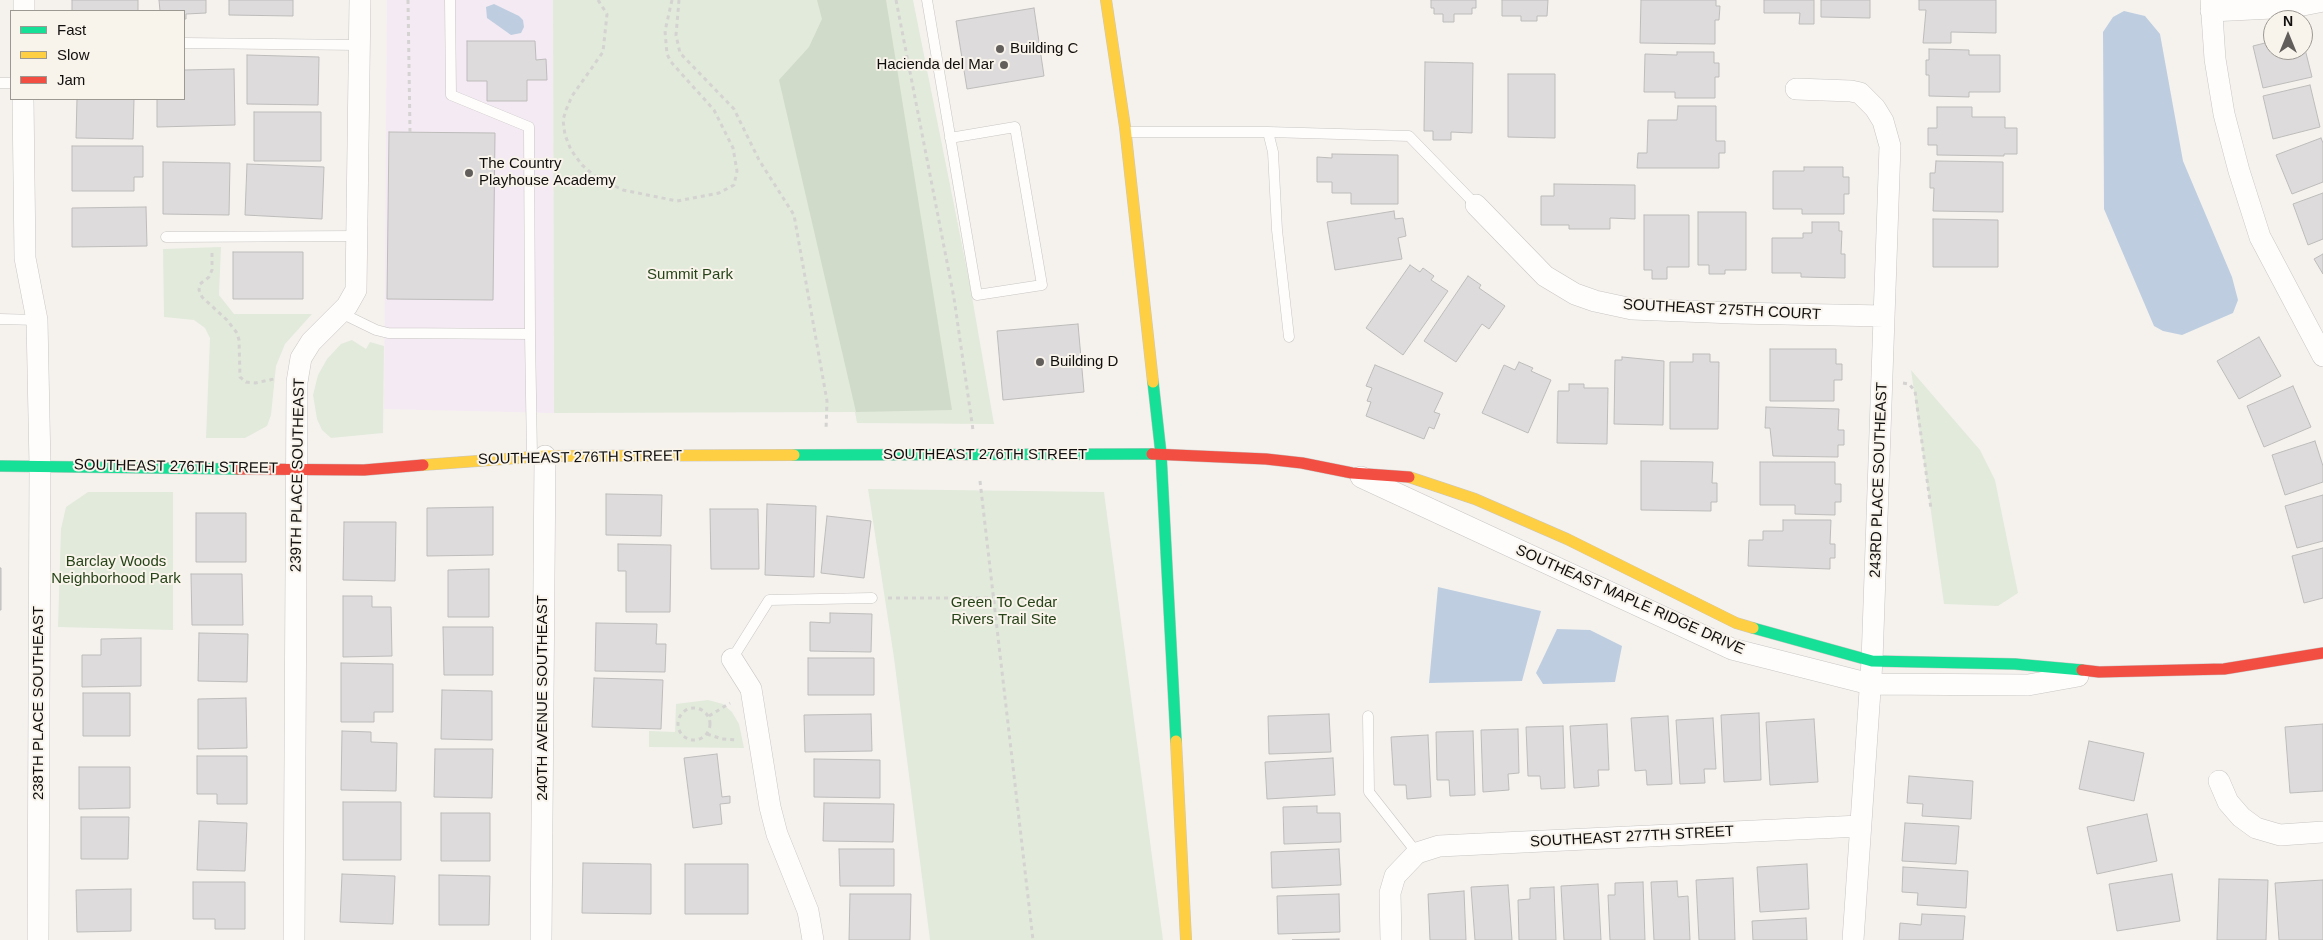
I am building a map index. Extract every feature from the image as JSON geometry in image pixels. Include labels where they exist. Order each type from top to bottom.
[{"type":"street","name":"239TH PLACE SOUTHEAST","points":[[294,940],[299,371],[301,358],[311,342],[347,306],[356,290],[360,0]]},
{"type":"street","points":[[1106,0],[1126,132],[1161,454],[1186,940]]},
{"type":"street","points":[[2323,1],[2293,7],[2211,6],[2215,59],[2224,114],[2239,171],[2260,237],[2323,356]]},
{"type":"street","name":"243RD PLACE SOUTHEAST","points":[[1796,90],[1851,91],[1860,93],[1875,108],[1883,121],[1890,146],[1872,661],[1852,940]]},
{"type":"street","name":"238TH PLACE SOUTHEAST","points":[[23,100],[25,258],[38,320],[40,466],[38,940]]},
{"type":"street","name":"SOUTHEAST 275TH COURT","points":[[1476,205],[1545,276],[1575,294],[1595,301],[1641,309],[1884,316]]},
{"type":"street","name":"SOUTHEAST 276TH STREET","points":[[0,466],[364,470],[538,456],[1161,454]]},
{"type":"street","name":"SOUTHEAST MAPLE RIDGE DRIVE","points":[[1161,454],[1266,458],[1352,473],[1404,476],[1475,499],[1567,539],[1736,623],[1872,661],[2015,664],[2098,672],[2224,669],[2323,653]]},
{"type":"street","name":"240TH AVENUE SOUTHEAST","points":[[538,456],[541,940]]},
{"type":"street","name":"SOUTHEAST MAPLE RIDGE DRIVE","points":[[1352,473],[1732,649],[1870,684],[2028,685],[2098,672]]},
{"type":"street","points":[[732,660],[751,689],[770,807],[777,834],[808,911],[814,940]]},
{"type":"street","points":[[2220,781],[2228,802],[2241,817],[2256,828],[2280,835],[2323,832]]},
{"type":"street","name":"SOUTHEAST 277TH STREET","points":[[1412,856],[1439,846],[1860,826]]},
{"type":"street","points":[[1391,940],[1390,893],[1395,876],[1412,856]]},
{"type":"lane","points":[[450,0],[451,95],[529,127],[530,334],[538,456]]},
{"type":"lane","points":[[927,0],[976,295],[1042,285],[1015,127],[950,138]]},
{"type":"lane","points":[[185,43],[360,45]]},
{"type":"lane","points":[[1126,132],[1268,132],[1410,136],[1476,205]]},
{"type":"lane","points":[[1268,132],[1273,152],[1277,230],[1289,337]]},
{"type":"lane","points":[[166,237],[357,236]]},
{"type":"lane","points":[[340,313],[376,330],[388,332],[530,334]]},
{"type":"lane","points":[[0,319],[38,320]]},
{"type":"lane","points":[[732,660],[769,600],[872,598]]},
{"type":"lane","points":[[1368,716],[1369,792],[1412,856]]},
{"type":"path","points":[[408,0],[410,132]]},
{"type":"path","points":[[598,0],[607,14],[603,52],[572,96],[566,110],[563,120],[571,150],[582,165],[596,178],[623,190],[677,201],[719,193],[734,185],[736,171],[733,148],[714,110],[671,62],[667,54],[665,30],[672,0]]},
{"type":"path","points":[[679,0],[676,36],[680,54],[734,109],[759,160],[794,216],[827,401],[826,455]]},
{"type":"path","points":[[896,0],[954,298],[976,455],[1033,940]]},
{"type":"path","points":[[213,237],[212,270],[209,277],[200,284],[199,290],[202,297],[237,332],[240,377],[246,382],[256,383],[299,371]]},
{"type":"path","points":[[1883,380],[1909,384],[1915,391],[1931,509]]},
{"type":"path","points":[[872,598],[993,598]]},
{"type":"path","points":[[694,707],[706,712],[711,724],[707,734],[701,739],[695,740],[683,736],[678,724],[683,713],[694,707]]},
{"type":"path","points":[[707,734],[733,740],[759,738]]},
{"type":"shaded area","name":"The Country Playhouse Academy","points":[[387,0],[553,0],[554,413],[384,409]]},
{"type":"green space","name":"Summit Park","points":[[553,0],[913,0],[970,285],[994,424],[857,423],[855,412],[554,413]]},
{"type":"green space","points":[[817,0],[886,0],[952,410],[856,412],[779,80],[809,47],[822,19]]},
{"type":"green space","points":[[221,247],[219,295],[234,314],[312,314],[285,344],[276,366],[271,415],[267,426],[245,438],[206,438],[210,338],[205,328],[194,320],[164,317],[163,249]]},
{"type":"green space","points":[[352,340],[366,349],[370,342],[384,346],[383,433],[331,438],[322,430],[317,419],[313,395],[318,375],[327,359],[341,344]]},
{"type":"green space","points":[[1911,370],[1980,450],[1995,480],[2018,593],[1998,606],[1944,604]]},
{"type":"green space","name":"Green To Cedar Rivers Trail Site","points":[[868,489],[1104,492],[1163,940],[930,940],[894,658]]},
{"type":"green space","name":"Barclay Woods Neighborhood Park","points":[[88,492],[173,492],[173,630],[58,627],[61,529],[66,507]]},
{"type":"green space","points":[[708,700],[723,704],[732,712],[739,724],[744,748],[649,747],[649,731],[675,732],[676,704]]},
{"type":"water","points":[[494,4],[519,16],[523,20],[524,27],[521,33],[511,35],[487,18],[486,7]]},
{"type":"water","points":[[2124,11],[2145,16],[2160,34],[2183,161],[2232,277],[2238,300],[2233,313],[2182,335],[2163,331],[2154,326],[2104,209],[2103,32],[2113,17]]},
{"type":"water","points":[[1438,587],[1541,611],[1522,681],[1429,683]]},
{"type":"water","points":[[1557,629],[1590,630],[1622,646],[1615,682],[1543,684],[1536,673]]},
{"type":"building","points":[[72,0],[138,0],[138,10],[72,10]]},
{"type":"building","points":[[159,0],[206,0],[206,13],[186,14],[186,19],[185,10],[160,10]]},
{"type":"building","points":[[229,0],[293,0],[293,16],[229,15]]},
{"type":"building","points":[[1431,0],[1476,0],[1476,8],[1472,8],[1472,14],[1454,14],[1454,22],[1443,22],[1443,14],[1434,14],[1434,8],[1431,8]]},
{"type":"building","points":[[1502,0],[1548,0],[1547,16],[1537,16],[1537,21],[1521,21],[1521,16],[1502,16]]},
{"type":"building","points":[[1641,0],[1716,0],[1716,6],[1720,6],[1719,20],[1715,20],[1715,44],[1640,43]]},
{"type":"building","points":[[1764,0],[1814,0],[1814,24],[1799,24],[1800,13],[1764,13]]},
{"type":"building","points":[[1821,0],[1870,0],[1870,18],[1821,17]]},
{"type":"building","points":[[1919,0],[1996,0],[1996,33],[1951,32],[1951,43],[1923,43],[1926,10],[1919,10]]},
{"type":"building","name":"Building C","points":[[1034,8],[1044,76],[967,89],[956,21]]},
{"type":"building","points":[[467,41],[535,41],[536,60],[546,59],[547,80],[527,80],[527,101],[487,101],[487,81],[467,81]]},
{"type":"building","points":[[2263,44],[2263,60],[2308,60],[2312,77],[2263,88],[2253,46]]},
{"type":"building","points":[[1929,49],[1969,50],[1969,55],[2000,55],[2000,92],[1969,92],[1969,97],[1929,96],[1929,75],[1926,75],[1926,60],[1929,60]]},
{"type":"building","points":[[1677,52],[1714,52],[1714,63],[1719,63],[1719,77],[1715,77],[1715,98],[1675,98],[1675,92],[1644,92],[1645,54],[1677,55]]},
{"type":"building","points":[[247,55],[319,57],[318,105],[247,104]]},
{"type":"building","points":[[1425,62],[1473,63],[1472,133],[1451,132],[1451,140],[1433,140],[1433,131],[1424,131]]},
{"type":"building","points":[[234,69],[235,125],[157,127],[157,100],[185,100],[185,70]]},
{"type":"building","points":[[1508,74],[1555,74],[1555,138],[1508,137]]},
{"type":"building","points":[[2310,85],[2320,127],[2273,139],[2263,96]]},
{"type":"building","points":[[77,100],[134,100],[133,139],[76,138]]},
{"type":"building","points":[[1678,106],[1716,106],[1716,141],[1725,141],[1725,153],[1719,153],[1719,168],[1637,168],[1638,153],[1647,153],[1648,120],[1677,120]]},
{"type":"building","points":[[1937,107],[1972,107],[1972,117],[2005,117],[2005,128],[2017,128],[2017,154],[2004,154],[2004,156],[1937,155],[1937,145],[1928,145],[1928,128],[1937,128]]},
{"type":"building","points":[[254,112],[321,112],[321,161],[254,161]]},
{"type":"building","points":[[389,132],[495,133],[493,300],[387,299]]},
{"type":"building","points":[[2321,138],[2323,143],[2323,182],[2292,194],[2276,155]]},
{"type":"building","points":[[72,146],[143,146],[143,177],[134,177],[134,191],[72,191]]},
{"type":"building","points":[[1332,154],[1398,155],[1398,204],[1351,204],[1351,193],[1332,193],[1332,182],[1317,182],[1317,157],[1332,158]]},
{"type":"building","points":[[1936,161],[2003,162],[2003,212],[1933,211],[1934,188],[1930,188],[1930,173],[1935,173]]},
{"type":"building","points":[[163,162],[230,163],[229,215],[163,214]]},
{"type":"building","points":[[247,164],[324,167],[322,219],[245,215]]},
{"type":"building","points":[[1804,167],[1843,167],[1843,177],[1849,177],[1849,194],[1844,194],[1844,214],[1802,214],[1802,209],[1773,209],[1773,171],[1804,171]]},
{"type":"building","points":[[1554,184],[1635,185],[1635,219],[1610,218],[1610,229],[1569,229],[1569,225],[1541,225],[1541,196],[1554,196]]},
{"type":"building","points":[[2323,193],[2323,239],[2308,245],[2293,204]]},
{"type":"building","points":[[146,207],[147,246],[72,247],[72,208]]},
{"type":"building","points":[[1394,211],[1395,219],[1403,218],[1406,236],[1398,238],[1402,259],[1335,270],[1327,222]]},
{"type":"building","points":[[1698,212],[1746,212],[1746,270],[1725,270],[1725,274],[1709,274],[1709,265],[1698,265]]},
{"type":"building","points":[[1644,215],[1689,215],[1689,267],[1667,267],[1667,279],[1652,279],[1652,270],[1644,270]]},
{"type":"building","points":[[1933,219],[1998,220],[1998,267],[1933,267]]},
{"type":"building","points":[[1812,222],[1839,222],[1839,231],[1842,231],[1841,254],[1845,254],[1845,278],[1801,277],[1801,273],[1772,273],[1772,238],[1803,238],[1803,233],[1812,233]]},
{"type":"building","points":[[233,252],[303,252],[303,299],[233,299]]},
{"type":"building","points":[[2323,254],[2323,274],[2314,259]]},
{"type":"building","points":[[1410,265],[1420,272],[1423,268],[1434,276],[1431,280],[1448,291],[1403,355],[1366,328]]},
{"type":"building","points":[[1468,276],[1481,285],[1479,288],[1505,306],[1489,329],[1482,324],[1456,362],[1424,341]]},
{"type":"building","name":"Building D","points":[[1078,324],[1084,392],[1003,400],[997,331]]},
{"type":"building","points":[[2259,337],[2281,376],[2239,399],[2217,361]]},
{"type":"building","points":[[1770,349],[1836,349],[1836,364],[1842,364],[1842,380],[1834,380],[1834,401],[1770,401]]},
{"type":"building","points":[[1693,354],[1710,354],[1710,362],[1719,362],[1718,429],[1670,429],[1670,362],[1693,362]]},
{"type":"building","points":[[1622,357],[1664,361],[1663,425],[1614,424],[1615,360],[1622,360]]},
{"type":"building","points":[[1519,362],[1533,368],[1531,371],[1551,380],[1528,433],[1482,413],[1504,365],[1515,370]]},
{"type":"building","points":[[1375,365],[1443,393],[1434,412],[1440,414],[1434,429],[1429,427],[1424,439],[1366,416],[1371,402],[1367,401],[1372,388],[1366,386]]},
{"type":"building","points":[[1569,384],[1584,384],[1584,388],[1608,388],[1607,444],[1557,443],[1558,391],[1569,391]]},
{"type":"building","points":[[2293,386],[2311,427],[2264,447],[2247,406]]},
{"type":"building","points":[[1766,407],[1839,409],[1838,430],[1844,430],[1844,445],[1838,445],[1838,457],[1773,456],[1770,428],[1765,428]]},
{"type":"building","points":[[2315,441],[2323,466],[2323,482],[2285,495],[2272,455]]},
{"type":"building","points":[[1641,461],[1713,462],[1712,483],[1717,483],[1717,502],[1711,502],[1711,511],[1641,510]]},
{"type":"building","points":[[1760,462],[1835,462],[1835,484],[1841,484],[1841,502],[1835,502],[1835,515],[1795,514],[1795,505],[1760,505]]},
{"type":"building","points":[[606,494],[662,495],[661,536],[606,535]]},
{"type":"building","points":[[2323,495],[2323,541],[2297,548],[2285,506]]},
{"type":"building","points":[[767,504],[816,506],[814,577],[765,575]]},
{"type":"building","points":[[493,507],[493,555],[427,556],[427,508]]},
{"type":"building","points":[[710,509],[758,509],[759,569],[711,569]]},
{"type":"building","points":[[196,513],[246,513],[246,562],[196,562]]},
{"type":"building","points":[[827,516],[871,521],[864,578],[821,573]]},
{"type":"building","points":[[1783,520],[1831,520],[1830,544],[1835,544],[1835,558],[1830,558],[1830,569],[1748,566],[1749,540],[1763,540],[1763,531],[1783,531]]},
{"type":"building","points":[[344,522],[396,522],[395,581],[343,580]]},
{"type":"building","points":[[618,544],[671,545],[670,612],[626,612],[626,571],[618,571]]},
{"type":"building","points":[[2323,548],[2323,598],[2304,603],[2292,556]]},
{"type":"building","points":[[1,568],[1,610],[0,610]]},
{"type":"building","points":[[489,569],[489,617],[448,617],[448,570]]},
{"type":"building","points":[[191,574],[242,574],[243,625],[192,625]]},
{"type":"building","points":[[343,596],[372,596],[372,607],[391,607],[392,656],[343,657]]},
{"type":"building","points":[[830,613],[872,614],[871,652],[810,651],[810,622],[830,623]]},
{"type":"building","points":[[596,623],[657,624],[656,644],[666,644],[665,672],[595,671]]},
{"type":"building","points":[[443,627],[493,627],[493,675],[444,675]]},
{"type":"building","points":[[199,633],[248,634],[247,682],[198,681]]},
{"type":"building","points":[[141,638],[141,686],[82,687],[82,655],[101,655],[101,639]]},
{"type":"building","points":[[808,658],[874,658],[874,695],[808,695]]},
{"type":"building","points":[[341,663],[393,664],[393,712],[374,712],[374,722],[341,722]]},
{"type":"building","points":[[594,678],[663,680],[661,729],[592,727]]},
{"type":"building","points":[[442,690],[492,691],[492,740],[441,739]]},
{"type":"building","points":[[83,693],[130,693],[130,736],[83,736]]},
{"type":"building","points":[[246,698],[247,748],[198,749],[198,699]]},
{"type":"building","points":[[1759,713],[1761,780],[1724,782],[1721,715]]},
{"type":"building","points":[[871,714],[872,751],[805,752],[804,715]]},
{"type":"building","points":[[1329,714],[1331,752],[1269,754],[1268,716]]},
{"type":"building","points":[[1668,716],[1672,784],[1647,785],[1646,770],[1635,771],[1631,718]]},
{"type":"building","points":[[1713,718],[1716,769],[1704,769],[1705,783],[1680,784],[1676,720]]},
{"type":"building","points":[[1814,719],[1818,782],[1770,785],[1766,722]]},
{"type":"building","points":[[1607,724],[1609,770],[1598,770],[1599,786],[1574,788],[1570,726]]},
{"type":"building","points":[[2323,724],[2323,791],[2290,793],[2285,727]]},
{"type":"building","points":[[1563,726],[1565,788],[1541,789],[1540,776],[1528,776],[1526,727]]},
{"type":"building","points":[[1518,729],[1519,773],[1508,774],[1509,790],[1483,792],[1481,730]]},
{"type":"building","points":[[342,731],[371,732],[371,742],[397,743],[396,791],[341,790]]},
{"type":"building","points":[[1473,731],[1475,795],[1450,796],[1449,780],[1437,780],[1436,732]]},
{"type":"building","points":[[1428,735],[1431,797],[1407,799],[1406,785],[1394,785],[1391,737]]},
{"type":"building","points":[[2089,741],[2144,753],[2134,801],[2079,789]]},
{"type":"building","points":[[435,749],[493,749],[492,798],[434,797]]},
{"type":"building","points":[[717,754],[722,797],[730,796],[730,803],[720,804],[722,824],[693,828],[684,758]]},
{"type":"building","points":[[197,756],[247,756],[247,804],[217,804],[217,794],[197,794]]},
{"type":"building","points":[[1333,758],[1335,795],[1267,799],[1265,762]]},
{"type":"building","points":[[814,759],[880,760],[880,798],[814,797]]},
{"type":"building","points":[[79,767],[130,767],[130,808],[79,809]]},
{"type":"building","points":[[1909,776],[1973,781],[1971,819],[1922,816],[1923,804],[1907,803]]},
{"type":"building","points":[[343,802],[401,802],[401,860],[343,860]]},
{"type":"building","points":[[824,803],[894,804],[893,842],[823,841]]},
{"type":"building","points":[[1317,806],[1317,813],[1340,813],[1341,842],[1284,844],[1283,807]]},
{"type":"building","points":[[441,813],[490,813],[490,861],[441,861]]},
{"type":"building","points":[[2147,814],[2157,861],[2097,874],[2087,827]]},
{"type":"building","points":[[81,817],[129,817],[128,859],[81,859]]},
{"type":"building","points":[[199,821],[247,823],[245,871],[197,870]]},
{"type":"building","points":[[1905,823],[1959,826],[1956,864],[1902,861]]},
{"type":"building","points":[[839,849],[894,849],[894,886],[840,886]]},
{"type":"building","points":[[1339,849],[1341,885],[1272,888],[1271,852]]},
{"type":"building","points":[[583,863],[651,864],[651,914],[582,913]]},
{"type":"building","points":[[685,864],[748,864],[748,914],[685,914]]},
{"type":"building","points":[[1807,864],[1809,909],[1760,912],[1757,867]]},
{"type":"building","points":[[1903,867],[1968,871],[1966,908],[1917,905],[1918,893],[1902,892]]},
{"type":"building","points":[[342,874],[395,876],[393,924],[340,922]]},
{"type":"building","points":[[2172,874],[2180,921],[2117,931],[2109,884]]},
{"type":"building","points":[[439,875],[490,876],[489,925],[439,925]]},
{"type":"building","points":[[1733,878],[1735,940],[1699,940],[1696,880]]},
{"type":"building","points":[[2219,879],[2268,880],[2266,940],[2217,940]]},
{"type":"building","points":[[2323,880],[2323,940],[2279,940],[2275,883]]},
{"type":"building","points":[[1677,881],[1678,897],[1688,896],[1690,940],[1654,940],[1651,882]]},
{"type":"building","points":[[193,882],[245,882],[245,929],[215,929],[215,919],[193,919]]},
{"type":"building","points":[[1643,882],[1645,940],[1610,940],[1608,895],[1615,895],[1615,883]]},
{"type":"building","points":[[1598,884],[1601,940],[1564,940],[1561,886]]},
{"type":"building","points":[[1508,885],[1512,940],[1475,940],[1471,887]]},
{"type":"building","points":[[1554,887],[1556,940],[1519,940],[1518,900],[1530,899],[1530,888]]},
{"type":"building","points":[[131,889],[131,931],[77,932],[76,890]]},
{"type":"building","points":[[1464,891],[1466,940],[1430,940],[1428,894]]},
{"type":"building","points":[[850,894],[911,894],[910,940],[849,940]]},
{"type":"building","points":[[1339,894],[1340,932],[1278,934],[1277,896]]},
{"type":"building","points":[[1922,914],[1965,916],[1963,940],[1899,940],[1900,923],[1921,925]]},
{"type":"building","points":[[1806,918],[1807,940],[1753,940],[1752,921]]},
{"type":"building","points":[[1339,939],[1339,940],[1292,940]]},
{"type":"traffic: fast","points":[[1153,382],[1161,454],[1176,741]]},
{"type":"traffic: fast","points":[[794,455],[1152,454]]},
{"type":"traffic: fast","points":[[0,466],[237,469]]},
{"type":"traffic: fast","points":[[1753,628],[1872,661],[2015,664],[2082,670]]},
{"type":"traffic: slow","points":[[1106,0],[1125,127],[1153,382]]},
{"type":"traffic: slow","points":[[423,465],[545,456],[794,455]]},
{"type":"traffic: slow","points":[[1409,477],[1475,499],[1567,539],[1736,623],[1753,628]]},
{"type":"traffic: slow","points":[[1176,741],[1186,940]]},
{"type":"traffic: jam","points":[[1152,454],[1266,459],[1302,463],[1352,473],[1409,477]]},
{"type":"traffic: jam","points":[[237,469],[364,470],[423,465]]},
{"type":"traffic: jam","points":[[2082,670],[2099,672],[2224,669],[2323,653]]},
{"type":"place","name":"Building C","points":[[1000,49]]},
{"type":"place","name":"Hacienda del Mar","points":[[1004,65]]},
{"type":"place","name":"The Country Playhouse Academy","points":[[469,173]]},
{"type":"place","name":"Building D","points":[[1040,362]]}]
